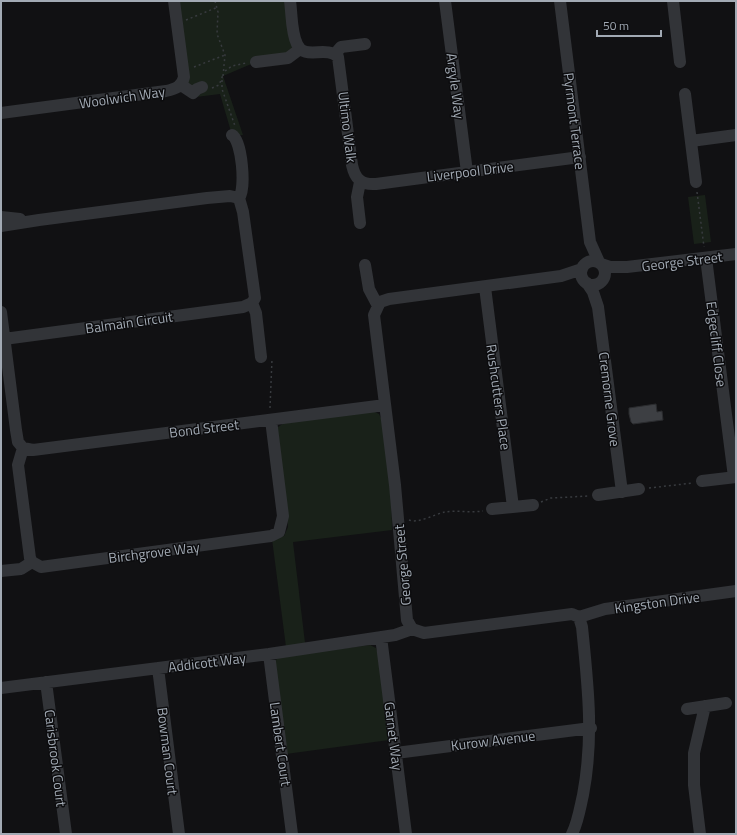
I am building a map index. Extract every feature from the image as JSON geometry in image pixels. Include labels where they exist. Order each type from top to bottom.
[{"type":"street","name":"Woolwich Way","points":[[1,113],[166,91],[181,85],[184,77],[174,1]]},
{"type":"street","points":[[290,1],[296,42],[300,49],[306,52],[327,51],[335,54],[341,47],[365,44]]},
{"type":"street","name":"Argyle Way","points":[[445,1],[467,172]]},
{"type":"street","name":"Pyrmont Terrace","points":[[560,1],[590,242],[600,263]]},
{"type":"street","points":[[673,1],[680,62]]},
{"type":"street","points":[[256,62],[288,58],[300,49]]},
{"type":"street","name":"Ultimo Walk","points":[[335,54],[338,57],[340,65],[354,172],[360,182],[357,197],[360,223]]},
{"type":"street","points":[[181,85],[194,93],[196,89],[202,87]]},
{"type":"street","points":[[685,94],[696,182]]},
{"type":"street","points":[[691,141],[736,135]]},
{"type":"street","points":[[234,136],[238,141],[243,183],[243,191],[239,198],[243,212],[255,298],[252,303],[256,313],[266,357]]},
{"type":"street","name":"Liverpool Drive","points":[[360,182],[376,184],[580,157]]},
{"type":"street","points":[[1,224],[207,198],[230,196],[239,198]]},
{"type":"street","points":[[1,217],[39,220]]},
{"type":"street","name":"Pyrmont Terrace","points":[[583,267],[590,242]]},
{"type":"street","name":"George Street","points":[[600,263],[610,267],[627,267],[736,254]]},
{"type":"street","name":"Edgecliff Close","points":[[702,481],[735,477],[706,258]]},
{"type":"street","points":[[365,265],[369,289],[378,306],[380,302],[389,299],[561,276],[583,267],[591,261],[600,263],[605,274],[600,282],[593,284],[561,276]]},
{"type":"street","points":[[583,267],[582,275],[586,282]]},
{"type":"street","name":"George Street","points":[[600,282],[627,267]]},
{"type":"street","name":"Cremorne Grove","points":[[586,282],[593,292],[598,307],[622,492]]},
{"type":"street","name":"Cremorne Grove","points":[[598,307],[600,282]]},
{"type":"street","name":"Rushcutters Place","points":[[485,287],[513,507]]},
{"type":"street","name":"Balmain Circuit","points":[[4,339],[243,307],[252,303]]},
{"type":"street","name":"George Street","points":[[378,306],[374,315],[395,485],[408,620],[412,629]]},
{"type":"street","points":[[1,312],[16,430],[18,442],[23,448],[18,465],[32,562],[21,569],[1,571]]},
{"type":"street","name":"Bond Street","points":[[23,448],[33,450],[270,414],[385,405]]},
{"type":"street","name":"Birchgrove Way","points":[[32,562],[41,566],[271,536],[279,532],[283,516],[270,414]]},
{"type":"street","points":[[598,495],[639,489]]},
{"type":"street","points":[[492,509],[533,505]]},
{"type":"street","name":"Kingston Drive","points":[[579,617],[605,609],[736,591]]},
{"type":"street","points":[[412,629],[424,633],[572,614],[579,617],[582,627],[591,728],[588,771],[574,832]]},
{"type":"street","name":"Addicott Way","points":[[1,688],[269,654],[380,638],[412,629]]},
{"type":"street","name":"Garnet Way","points":[[380,638],[406,834]]},
{"type":"street","name":"Lambert Court","points":[[269,654],[292,834]]},
{"type":"street","name":"Bowman Court","points":[[158,668],[178,834]]},
{"type":"street","name":"Carisbrook Court","points":[[46,682],[66,834]]},
{"type":"street","points":[[687,709],[726,703]]},
{"type":"street","points":[[700,834],[694,785],[694,753],[705,706]]},
{"type":"street","name":"Kurow Avenue","points":[[396,753],[591,728]]},
{"type":"path","points":[[215,1],[218,7],[217,34],[225,55],[222,89],[233,116],[234,136]]},
{"type":"path","points":[[177,23],[218,7]]},
{"type":"path","points":[[183,69],[198,66],[225,55]]},
{"type":"path","points":[[224,71],[232,66],[256,62]]},
{"type":"path","points":[[696,182],[706,258]]},
{"type":"path","points":[[266,357],[270,414]]},
{"type":"path","points":[[639,489],[662,485],[676,486],[702,481]]},
{"type":"path","points":[[533,505],[551,498],[598,495]]},
{"type":"path","points":[[409,515],[409,521],[445,512],[469,513],[492,509]]},
{"type":"shaded area","points":[[175,1],[290,1],[300,49],[256,62],[223,76],[243,135],[232,135],[220,94],[196,97],[187,83]]},
{"type":"shaded area","points":[[705,195],[711,242],[694,244],[688,197]]},
{"type":"shaded area","points":[[371,410],[379,414],[382,420],[391,484],[392,530],[293,542],[305,643],[286,647],[272,539],[284,536],[288,527],[276,433],[278,427],[284,423]]},
{"type":"shaded area","points":[[370,645],[376,648],[378,655],[389,740],[286,754],[273,665],[278,657]]},
{"type":"building","points":[[656,404],[657,412],[662,411],[663,420],[633,424],[631,422],[629,408]]}]
